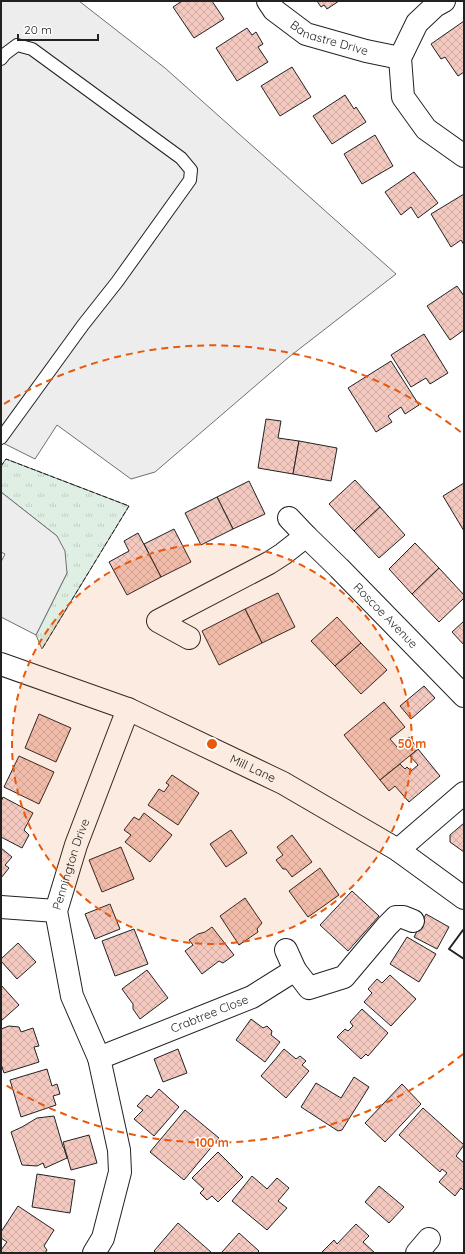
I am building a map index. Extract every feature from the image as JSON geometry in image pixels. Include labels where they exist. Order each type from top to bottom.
[{"type":"street","name":"Banastre Drive","points":[[268,1],[274,10],[306,34],[366,51],[400,58]]},
{"type":"street","points":[[444,1],[435,6],[417,23],[400,58],[403,97],[426,129],[464,156]]},
{"type":"street","name":"Roscoe Avenue","points":[[289,518],[464,696]]},
{"type":"street","points":[[189,638],[150,618],[269,563],[306,536]]},
{"type":"street","name":"Mill Lane","points":[[1,664],[128,709],[283,783],[398,850],[464,898]]},
{"type":"street","name":"Pennington Drive","points":[[94,1253],[103,1238],[120,1172],[119,1150],[99,1058],[72,996],[56,911],[76,845],[128,709]]},
{"type":"street","points":[[398,850],[464,792]]},
{"type":"street","points":[[1,907],[56,911]]},
{"type":"street","points":[[286,950],[295,970],[310,988],[344,977],[396,917],[403,917],[413,921]]},
{"type":"street","name":"Crabtree Close","points":[[99,1058],[252,997],[295,970]]},
{"type":"lane","points":[[1,59],[17,45],[32,49],[181,158],[191,170],[190,180],[154,231],[117,282],[80,329],[1,438]]},
{"type":"green space","points":[[6,459],[129,506],[42,649],[36,635],[67,573],[57,536],[1,492],[1,466]]},
{"type":"shaded area","points":[[1,1],[79,1],[165,68],[396,274],[289,357],[155,472],[131,479],[57,425],[35,459],[1,442]]},
{"type":"shaded area","points":[[1,492],[57,536],[65,551],[67,573],[36,635],[1,617],[1,562],[5,554],[1,552]]},
{"type":"building","points":[[182,1],[212,1],[224,19],[194,38],[173,7]]},
{"type":"building","points":[[317,1],[339,1],[327,9],[324,5],[321,7]]},
{"type":"building","points":[[464,21],[464,72],[458,76],[445,57],[441,59],[431,44]]},
{"type":"building","points":[[247,28],[252,35],[256,32],[263,44],[258,47],[268,62],[237,81],[216,48]]},
{"type":"building","points":[[292,67],[311,97],[280,116],[261,86]]},
{"type":"building","points":[[345,95],[354,109],[356,107],[366,122],[332,144],[313,116]]},
{"type":"building","points":[[375,135],[393,166],[362,184],[344,154]]},
{"type":"building","points":[[414,172],[438,203],[418,218],[411,207],[401,215],[385,192]]},
{"type":"building","points":[[464,194],[464,245],[461,240],[451,247],[431,214]]},
{"type":"building","points":[[457,286],[464,296],[464,330],[450,340],[427,306]]},
{"type":"building","points":[[424,334],[448,373],[430,384],[426,378],[411,387],[391,355]]},
{"type":"building","points":[[391,361],[419,405],[405,414],[401,407],[388,416],[392,422],[376,432],[348,388]]},
{"type":"building","points":[[266,419],[281,421],[278,438],[299,441],[293,474],[258,468]]},
{"type":"building","points":[[299,441],[337,448],[331,481],[293,474]]},
{"type":"building","points":[[355,480],[380,507],[354,531],[329,504]]},
{"type":"building","points":[[249,481],[265,514],[233,529],[217,497]]},
{"type":"building","points":[[464,483],[464,531],[443,496]]},
{"type":"building","points":[[217,497],[233,529],[201,545],[185,513]]},
{"type":"building","points":[[380,507],[405,535],[379,558],[354,531]]},
{"type":"building","points":[[174,529],[191,562],[161,577],[144,544]]},
{"type":"building","points":[[138,533],[161,577],[127,595],[109,562],[129,551],[124,541]]},
{"type":"building","points":[[415,543],[439,568],[412,594],[389,569]]},
{"type":"building","points":[[439,568],[464,595],[464,598],[439,622],[412,594]]},
{"type":"building","points":[[278,593],[295,627],[262,643],[245,609]]},
{"type":"building","points":[[245,609],[262,643],[219,665],[202,631]]},
{"type":"building","points":[[337,617],[361,643],[335,666],[311,641]]},
{"type":"building","points":[[464,621],[464,645],[452,632]]},
{"type":"building","points":[[361,643],[387,670],[361,694],[335,666]]},
{"type":"building","points":[[424,686],[435,698],[411,719],[400,706]]},
{"type":"building","points":[[384,702],[405,727],[390,739],[397,747],[409,737],[418,749],[380,780],[344,735]]},
{"type":"building","points":[[39,714],[71,728],[56,762],[25,748]]},
{"type":"building","points":[[418,749],[440,776],[409,802],[395,786],[389,791],[380,780],[400,764],[405,769],[407,767],[411,771],[418,765],[410,756]]},
{"type":"building","points":[[19,756],[54,772],[39,804],[4,787]]},
{"type":"building","points":[[172,775],[199,793],[178,825],[148,805],[159,789],[164,792],[169,785],[166,783]]},
{"type":"building","points":[[3,797],[33,813],[24,830],[29,835],[22,848],[1,837],[1,802]]},
{"type":"building","points":[[144,813],[172,835],[150,862],[125,842],[131,835],[124,830],[134,817],[139,820]]},
{"type":"building","points":[[464,823],[464,852],[450,842],[450,835]]},
{"type":"building","points":[[231,830],[247,853],[226,867],[210,844]]},
{"type":"building","points":[[292,835],[312,862],[292,877],[276,860],[283,855],[277,847]]},
{"type":"building","points":[[121,847],[134,879],[102,892],[89,860]]},
{"type":"building","points":[[1,848],[12,857],[5,865],[9,868],[1,878]]},
{"type":"building","points":[[320,868],[339,895],[308,917],[289,891]]},
{"type":"building","points":[[352,891],[379,916],[348,951],[320,925]]},
{"type":"building","points":[[245,898],[262,923],[257,929],[258,932],[239,945],[220,916]]},
{"type":"building","points":[[110,904],[120,929],[95,939],[85,914]]},
{"type":"building","points":[[426,914],[449,927],[437,949],[414,937]]},
{"type":"building","points":[[212,927],[234,955],[223,963],[219,961],[202,974],[185,951],[193,945],[189,940]]},
{"type":"building","points":[[134,929],[148,964],[115,976],[102,941]]},
{"type":"building","points":[[407,937],[436,954],[419,982],[390,964]]},
{"type":"building","points":[[18,943],[36,962],[17,979],[1,961],[1,959]]},
{"type":"building","points":[[147,970],[168,998],[140,1019],[133,1009],[133,1004],[122,989]]},
{"type":"building","points":[[390,975],[416,999],[391,1026],[364,1002],[372,993],[368,989],[377,979],[382,983]]},
{"type":"building","points":[[1,985],[19,1005],[1,1021]]},
{"type":"building","points":[[362,1009],[388,1033],[368,1056],[366,1054],[361,1059],[337,1037],[345,1029],[348,1031],[353,1026],[350,1022]]},
{"type":"building","points":[[251,1019],[263,1028],[267,1026],[272,1031],[271,1035],[280,1042],[265,1062],[236,1040]]},
{"type":"building","points":[[9,1026],[19,1027],[21,1032],[33,1028],[39,1046],[34,1047],[39,1062],[4,1073],[1,1064],[1,1029]]},
{"type":"building","points":[[178,1049],[187,1073],[163,1082],[154,1059]]},
{"type":"building","points":[[284,1049],[296,1059],[300,1056],[306,1061],[302,1065],[309,1071],[286,1098],[261,1076]]},
{"type":"building","points":[[47,1069],[52,1086],[57,1084],[60,1094],[53,1096],[56,1105],[21,1117],[10,1080]]},
{"type":"building","points":[[354,1077],[369,1087],[342,1130],[338,1131],[301,1107],[316,1083],[341,1098]]},
{"type":"building","points":[[402,1084],[421,1104],[385,1142],[365,1123]]},
{"type":"building","points":[[159,1089],[179,1107],[154,1136],[134,1119],[143,1110],[137,1106],[147,1095],[151,1098]]},
{"type":"building","points":[[423,1108],[464,1145],[456,1156],[464,1163],[464,1191],[461,1188],[455,1196],[439,1182],[447,1173],[442,1169],[440,1172],[399,1135]]},
{"type":"building","points":[[185,1110],[219,1138],[184,1180],[150,1152]]},
{"type":"building","points":[[54,1116],[67,1158],[45,1168],[43,1163],[37,1166],[22,1165],[11,1132],[37,1118]]},
{"type":"building","points":[[89,1135],[97,1163],[71,1170],[63,1142]]},
{"type":"building","points":[[218,1152],[243,1177],[218,1202],[212,1196],[207,1200],[200,1193],[204,1189],[192,1178]]},
{"type":"building","points":[[37,1174],[75,1180],[70,1213],[32,1207]]},
{"type":"building","points":[[252,1176],[267,1189],[277,1178],[289,1188],[278,1201],[287,1208],[267,1230],[232,1201]]},
{"type":"building","points":[[379,1186],[404,1207],[389,1223],[365,1202]]},
{"type":"building","points":[[18,1206],[54,1230],[44,1246],[47,1250],[45,1253],[1,1253],[1,1250],[7,1242],[1,1238],[1,1232]]},
{"type":"building","points":[[178,1223],[212,1253],[156,1253],[154,1251]]},
{"type":"building","points":[[356,1224],[369,1236],[363,1242],[375,1253],[321,1253],[334,1240],[337,1244]]},
{"type":"building","points":[[239,1233],[259,1251],[257,1253],[222,1252]]},
{"type":"fence","points":[[1,466],[6,459],[129,506],[42,649]]},
{"type":"wall","points":[[463,930],[449,949],[464,959]]}]
